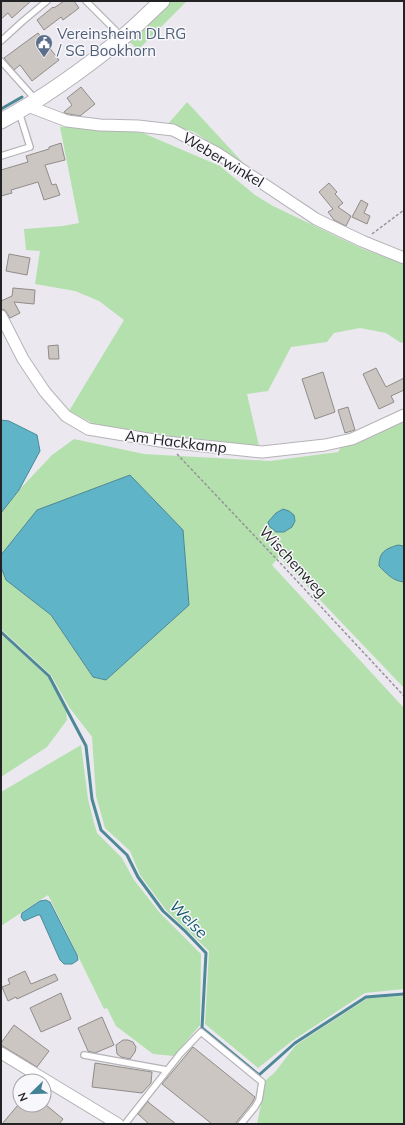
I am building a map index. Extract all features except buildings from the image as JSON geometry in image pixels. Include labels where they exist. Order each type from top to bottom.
[{"type":"main road","points":[[1,121],[28,106],[77,73],[122,37],[162,1]]},
{"type":"street","name":"Weberwinkel","points":[[28,106],[67,121],[100,126],[138,126],[173,130],[217,153],[316,219],[362,241],[404,258]]},
{"type":"street","name":"Am Hackkamp","points":[[1,316],[23,359],[45,392],[66,416],[88,429],[166,442],[262,452],[325,445],[352,439],[404,415]]},
{"type":"street","points":[[1,1053],[118,1124]]},
{"type":"lane","points":[[1,40],[47,1]]},
{"type":"lane","points":[[86,1],[122,37]]},
{"type":"lane","points":[[1,60],[28,106],[30,147],[1,156]]},
{"type":"lane","points":[[124,1124],[180,1054],[202,1030],[262,1082],[259,1100],[241,1124]]},
{"type":"lane","points":[[84,1055],[167,1070]]},
{"type":"path","points":[[362,241],[404,210]]},
{"type":"path","name":"Wischenweg","points":[[166,442],[404,696]]},
{"type":"green space","points":[[170,1],[187,1],[138,50],[129,41]]},
{"type":"green space","points":[[187,102],[247,167],[194,132],[168,124]]},
{"type":"green space","points":[[86,125],[143,133],[220,166],[255,195],[273,206],[363,249],[404,264],[404,341],[401,343],[386,333],[360,328],[334,333],[327,342],[291,347],[268,391],[247,394],[259,446],[145,436],[96,425],[69,411],[124,320],[99,301],[75,291],[35,284],[40,251],[26,250],[24,229],[63,226],[79,223],[60,127]]},
{"type":"green space","points":[[404,420],[404,546],[398,545],[398,581],[404,582],[404,688],[279,557],[272,565],[404,708],[404,989],[365,993],[292,1041],[258,1068],[205,1024],[209,951],[166,910],[140,875],[130,851],[105,828],[96,796],[92,737],[69,707],[51,675],[1,629],[1,567],[6,580],[51,615],[93,677],[37,510],[1,555],[1,513],[19,490],[52,455],[74,439],[144,454],[270,461],[338,452],[341,447]]},
{"type":"green space","points":[[1,634],[48,677],[66,710],[67,720],[47,747],[1,777]]},
{"type":"green space","points":[[81,745],[88,799],[97,833],[122,858],[134,880],[160,913],[201,954],[200,1025],[174,1056],[153,1054],[116,1026],[107,1008],[104,1009],[48,895],[1,926],[1,792]]},
{"type":"green space","points":[[404,996],[404,1124],[257,1124],[266,1080],[275,1072],[296,1045],[368,998]]},
{"type":"water","points":[[1,420],[9,421],[37,435],[40,451],[19,490],[1,513]]},
{"type":"water","points":[[130,475],[183,530],[189,605],[106,680],[93,677],[51,615],[6,580],[1,567],[1,555],[37,510]]},
{"type":"water","points":[[283,509],[294,515],[295,521],[292,527],[284,532],[276,532],[269,526],[268,522],[276,513]]},
{"type":"water","points":[[398,545],[404,546],[404,582],[393,579],[379,566],[380,557],[382,554],[386,550]]},
{"type":"water","points":[[46,900],[50,902],[77,955],[78,960],[72,964],[64,964],[60,960],[40,915],[24,921],[21,917],[22,913],[40,901]]},
{"type":"waterway","points":[[1,109],[22,97]]},
{"type":"waterway","name":"Welse","points":[[1,632],[49,676],[86,746],[92,799],[101,830],[127,855],[138,877],[163,911],[206,953],[202,1028],[259,1075],[295,1043],[366,997],[404,994]]},
{"type":"place","name":"Vereinsheim DLRG / SG Bookhorn","points":[[44,58]]}]
